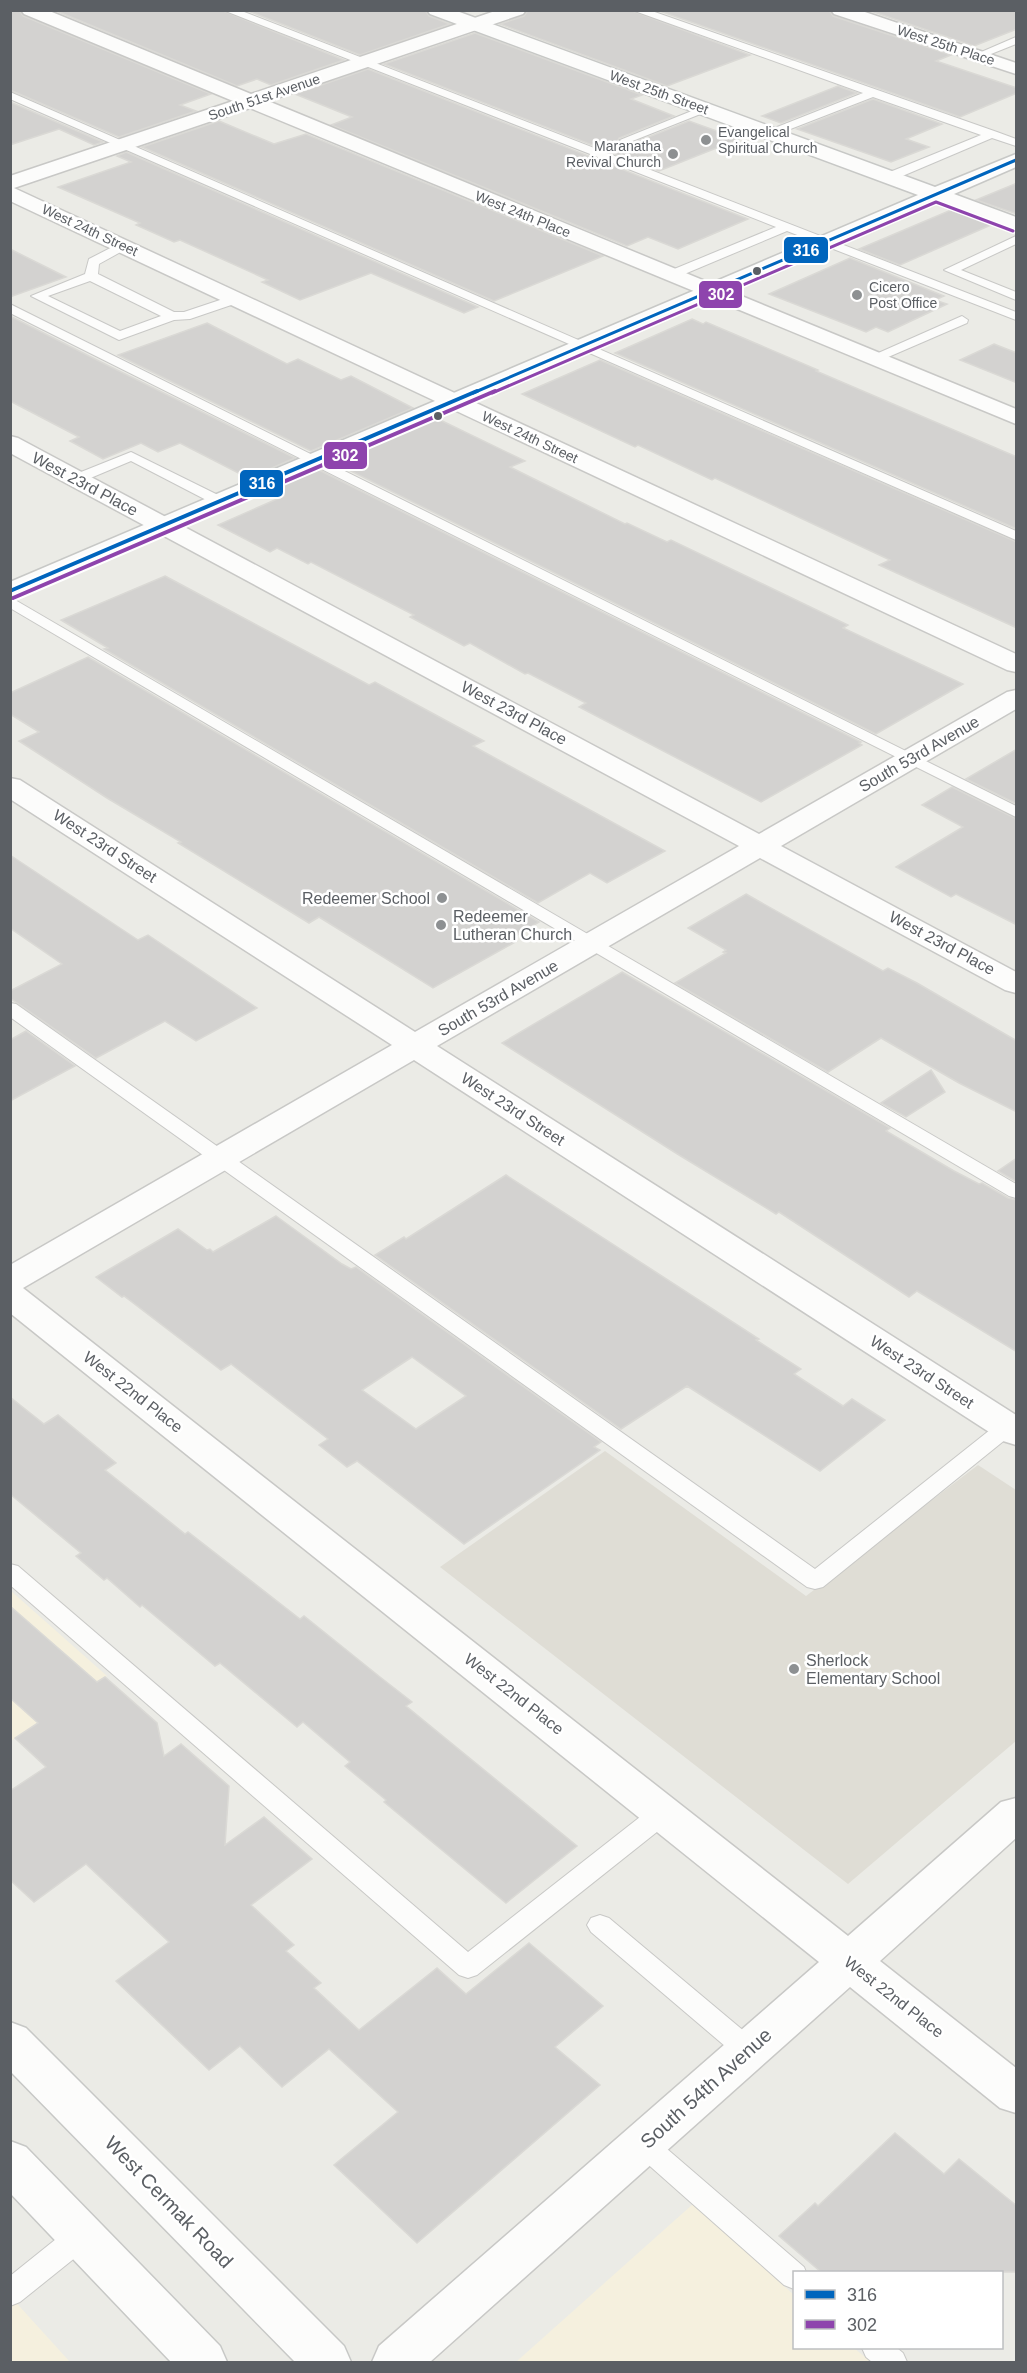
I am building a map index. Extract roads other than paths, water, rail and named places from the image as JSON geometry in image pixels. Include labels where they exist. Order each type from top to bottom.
[{"type":"street","name":"West 24th Place","points":[[30,10],[1017,417]]},
{"type":"street","name":"West 25th Street","points":[[436,10],[1017,224]]},
{"type":"street","name":"South 51st Avenue","points":[[10,183],[517,10]]},
{"type":"street","name":"West 25th Place","points":[[840,10],[1017,69]]},
{"type":"street","points":[[10,591],[1017,160]]},
{"type":"street","name":"West 24th Street","points":[[10,193],[1017,664]]},
{"type":"street","name":"West 23rd Place","points":[[10,443],[1017,984]]},
{"type":"street","name":"South 53rd Avenue","points":[[10,1280],[1017,698]]},
{"type":"street","name":"West 23rd Street","points":[[10,786],[1012,1430]]},
{"type":"street","name":"West 22nd Place","points":[[10,1295],[1017,2094]]},
{"type":"street","name":"South 54th Avenue","points":[[396,2362],[1017,1814]]},
{"type":"street","name":"West Cermak Road","points":[[10,2041],[327,2362]]},
{"type":"street","points":[[10,2161],[203,2362]]},
{"type":"lane","points":[[228,10],[1017,316]]},
{"type":"lane","points":[[638,10],[1017,142]]},
{"type":"lane","points":[[977,56],[1017,40]]},
{"type":"lane","points":[[771,133],[873,93]]},
{"type":"lane","points":[[10,95],[1017,536]]},
{"type":"lane","points":[[626,140],[704,109]]},
{"type":"lane","points":[[889,177],[993,134]]},
{"type":"lane","points":[[671,275],[787,227]]},
{"type":"lane","points":[[1017,240],[950,270],[1017,296]]},
{"type":"lane","points":[[91,276],[93,262],[122,246]]},
{"type":"lane","points":[[994,251],[1009,256]]},
{"type":"lane","points":[[172,316],[91,276],[37,296],[119,336],[172,316],[185,316],[236,299]]},
{"type":"lane","points":[[10,308],[1017,812]]},
{"type":"lane","points":[[874,358],[962,320]]},
{"type":"lane","points":[[76,479],[131,456],[219,501]]},
{"type":"lane","points":[[10,601],[1017,1192]]},
{"type":"lane","points":[[10,1008],[815,1581],[1012,1430]]},
{"type":"lane","points":[[10,1572],[468,1967],[663,1813]]},
{"type":"lane","points":[[600,1925],[748,2050]]},
{"type":"lane","points":[[643,2144],[793,2274]]},
{"type":"lane","points":[[10,2293],[81,2236]]},
{"type":"lane","points":[[877,2349],[893,2362]]},
{"type":"place","name":"Evangelical Spiritual Church","points":[[706,140]]},
{"type":"place","name":"Maranatha Revival Church","points":[[673,154]]},
{"type":"place","name":"Cicero Post Office","points":[[857,295]]},
{"type":"place","name":"Redeemer School","points":[[442,898]]},
{"type":"place","name":"Redeemer Lutheran Church","points":[[441,925]]},
{"type":"place","name":"Sherlock Elementary School","points":[[794,1669]]}]
